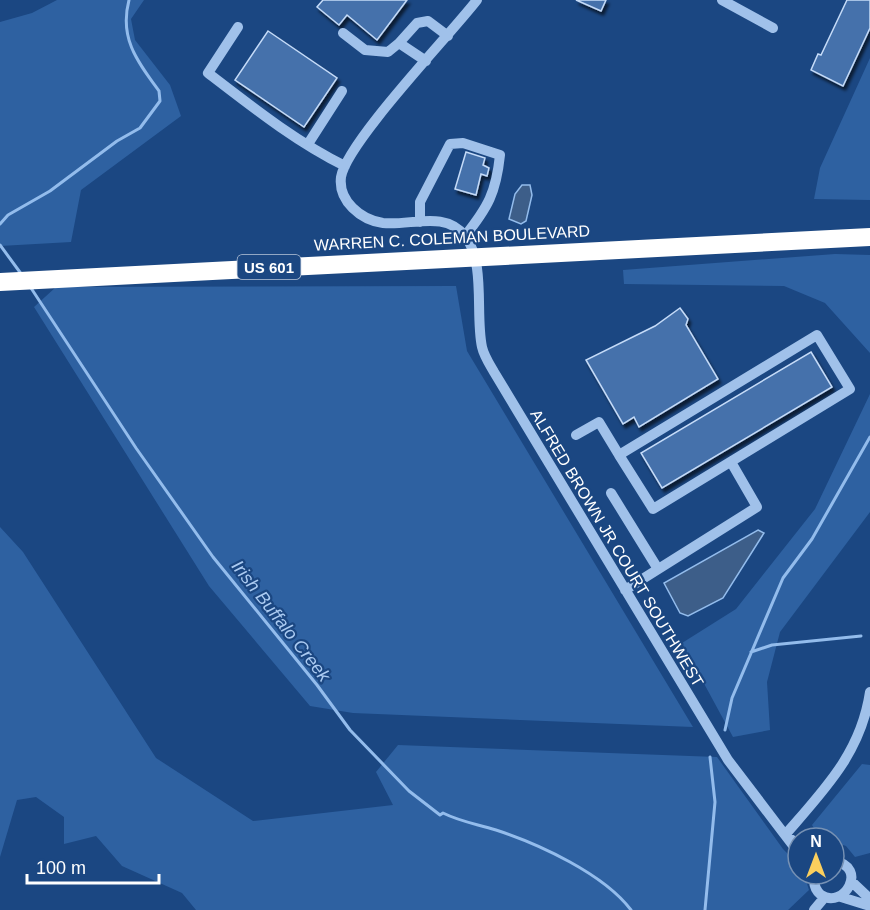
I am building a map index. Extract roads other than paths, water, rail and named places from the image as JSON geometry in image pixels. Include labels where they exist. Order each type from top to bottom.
[{"type":"highway","name":"WARREN C. COLEMAN BOULEVARD","points":[[0,282],[870,237]]},
{"type":"street","points":[[722,0],[773,28]]},
{"type":"street","points":[[471,2],[448,36],[362,140],[345,165],[342,192],[354,210],[368,218],[385,223],[450,223],[465,236],[475,256]]},
{"type":"street","points":[[343,33],[365,50],[388,52],[417,23],[429,21],[448,36]]},
{"type":"street","points":[[238,27],[208,73],[308,144],[345,165]]},
{"type":"street","points":[[399,43],[426,61]]},
{"type":"street","points":[[308,144],[342,91]]},
{"type":"street","points":[[420,222],[420,202],[450,144],[463,143],[500,155],[498,172],[487,208],[465,236]]},
{"type":"street","name":"ALFRED BROWN JR COURT SOUTHWEST","points":[[475,256],[482,348],[494,372],[728,760],[785,835]]},
{"type":"street","points":[[576,435],[599,422],[619,455],[653,509],[850,389],[817,335],[619,455]]},
{"type":"street","points":[[625,590],[758,507],[731,462]]},
{"type":"street","points":[[611,494],[658,569]]},
{"type":"street","points":[[785,835],[839,773],[867,715],[870,692]]},
{"type":"street","points":[[841,897],[850,888],[852,882],[849,870],[846,868]]},
{"type":"street","points":[[852,882],[870,899]]},
{"type":"street","points":[[815,886],[824,898]]},
{"type":"street","points":[[814,910],[824,898],[841,897],[870,906]]},
{"type":"waterway","points":[[0,224],[8,215],[50,191],[117,141],[140,128],[160,101],[159,91],[137,59],[128,38],[126,26],[129,0]]},
{"type":"waterway","name":"Irish Buffalo Creek","points":[[0,245],[22,275]]},
{"type":"waterway","name":"Irish Buffalo Creek","points":[[31,288],[136,448],[213,557],[317,685],[350,730],[409,791],[440,815],[443,813],[496,830],[550,852],[605,884],[631,910]]},
{"type":"waterway","points":[[725,730],[732,698],[783,578],[812,539],[870,437]]},
{"type":"waterway","points":[[751,652],[772,645],[861,636]]},
{"type":"waterway","points":[[705,910],[715,802],[710,757]]}]
